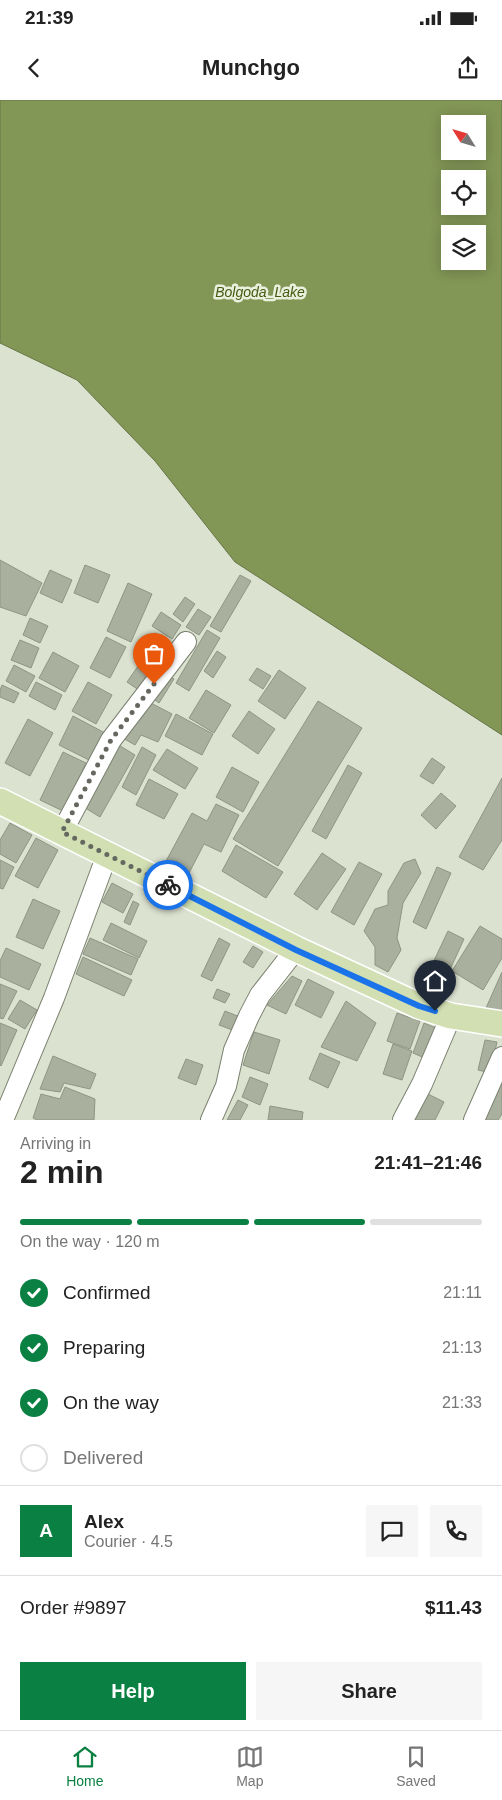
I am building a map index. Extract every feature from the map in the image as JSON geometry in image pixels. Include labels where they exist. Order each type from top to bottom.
[{"type":"main road","points":[[0,801],[296,950],[419,1006],[451,1016],[502,1024]]},
{"type":"street","points":[[62,832],[111,740],[186,642]]},
{"type":"street","points":[[3,1120],[54,998],[107,854]]},
{"type":"street","points":[[211,1120],[226,1086],[234,1050],[249,1016],[260,995],[296,950]]},
{"type":"street","points":[[403,1120],[422,1084],[451,1016]]},
{"type":"street","points":[[474,1120],[502,1058]]},
{"type":"water","name":"Bolgoda_Lake","points":[[0,100],[502,100],[502,735],[235,562],[155,461],[77,380],[0,343]]},
{"type":"building","points":[[0,560],[42,583],[26,616],[0,607]]},
{"type":"building","points":[[85,565],[110,575],[98,603],[74,593]]},
{"type":"building","points":[[50,570],[72,580],[62,603],[40,593]]},
{"type":"building","points":[[240,575],[251,581],[221,632],[210,626]]},
{"type":"building","points":[[128,583],[152,594],[131,642],[107,631]]},
{"type":"building","points":[[185,597],[195,604],[183,622],[173,614]]},
{"type":"building","points":[[198,609],[211,617],[199,635],[186,627]]},
{"type":"building","points":[[161,612],[181,625],[172,639],[152,626]]},
{"type":"building","points":[[30,618],[48,626],[40,643],[23,635]]},
{"type":"building","points":[[207,630],[220,638],[189,691],[176,683]]},
{"type":"building","points":[[155,633],[172,644],[161,662],[144,651]]},
{"type":"building","points":[[106,637],[126,647],[110,678],[90,668]]},
{"type":"building","points":[[20,640],[39,648],[31,668],[11,660]]},
{"type":"building","points":[[217,651],[226,657],[213,678],[204,671]]},
{"type":"building","points":[[53,652],[79,666],[65,692],[39,678]]},
{"type":"building","points":[[145,656],[161,667],[143,693],[127,682]]},
{"type":"building","points":[[14,665],[35,676],[26,692],[6,681]]},
{"type":"building","points":[[257,668],[271,676],[263,689],[249,680]]},
{"type":"building","points":[[279,670],[306,688],[285,719],[258,701]]},
{"type":"building","points":[[166,674],[174,679],[159,703],[151,697]]},
{"type":"building","points":[[36,682],[62,695],[55,710],[29,696]]},
{"type":"building","points":[[88,682],[112,695],[96,724],[72,711]]},
{"type":"building","points":[[2,685],[19,693],[14,703],[0,697]]},
{"type":"building","points":[[206,690],[231,705],[214,733],[189,718]]},
{"type":"building","points":[[147,701],[172,714],[158,742],[141,735],[135,745],[121,737]]},
{"type":"building","points":[[318,701],[362,728],[278,866],[233,839]]},
{"type":"building","points":[[249,711],[275,729],[258,754],[232,736]]},
{"type":"building","points":[[176,714],[213,734],[202,755],[165,736]]},
{"type":"building","points":[[73,716],[105,733],[91,761],[59,745]]},
{"type":"building","points":[[28,719],[53,733],[30,776],[5,763]]},
{"type":"building","points":[[117,744],[135,755],[100,817],[82,806]]},
{"type":"building","points":[[142,747],[156,755],[136,795],[122,787]]},
{"type":"building","points":[[167,749],[198,768],[185,789],[153,770]]},
{"type":"building","points":[[63,752],[86,763],[63,811],[40,800]]},
{"type":"building","points":[[432,758],[445,767],[433,784],[420,776]]},
{"type":"building","points":[[348,765],[362,773],[326,839],[312,831]]},
{"type":"building","points":[[232,767],[259,782],[243,812],[216,797]]},
{"type":"building","points":[[502,778],[502,840],[483,870],[459,857]]},
{"type":"building","points":[[149,779],[178,794],[164,819],[136,805]]},
{"type":"building","points":[[441,793],[456,806],[436,829],[421,815]]},
{"type":"building","points":[[216,804],[239,815],[221,852],[204,844],[189,873],[166,861],[192,813],[207,821]]},
{"type":"building","points":[[10,823],[32,835],[16,863],[0,854],[0,840]]},
{"type":"building","points":[[36,838],[58,850],[38,888],[15,876]]},
{"type":"building","points":[[236,845],[283,872],[266,898],[222,871]]},
{"type":"building","points":[[322,853],[346,869],[317,910],[294,894]]},
{"type":"building","points":[[415,859],[421,873],[403,903],[397,938],[401,950],[388,972],[375,965],[375,947],[364,931],[375,909],[388,905],[388,891],[404,863]]},
{"type":"building","points":[[0,860],[14,867],[3,889],[0,888]]},
{"type":"building","points":[[359,862],[382,874],[354,925],[331,912]]},
{"type":"building","points":[[437,867],[451,873],[426,929],[413,922]]},
{"type":"building","points":[[112,883],[133,894],[123,913],[102,902]]},
{"type":"building","points":[[33,899],[60,911],[43,949],[16,937]]},
{"type":"building","points":[[133,901],[139,904],[130,925],[124,922]]},
{"type":"building","points":[[111,923],[147,941],[139,958],[103,940]]},
{"type":"building","points":[[480,926],[502,939],[502,958],[483,990],[452,971]]},
{"type":"building","points":[[448,931],[464,939],[437,998],[420,990]]},
{"type":"building","points":[[90,938],[138,959],[131,975],[83,954]]},
{"type":"building","points":[[219,938],[230,944],[212,981],[201,976]]},
{"type":"building","points":[[253,946],[263,952],[253,968],[243,962]]},
{"type":"building","points":[[6,948],[41,964],[29,990],[0,977],[0,961]]},
{"type":"building","points":[[83,957],[132,980],[124,996],[76,974]]},
{"type":"building","points":[[502,972],[502,1015],[486,1008]]},
{"type":"building","points":[[292,976],[302,981],[286,1014],[267,1005]]},
{"type":"building","points":[[308,979],[334,992],[321,1018],[295,1005]]},
{"type":"building","points":[[0,984],[17,991],[3,1019],[0,1018]]},
{"type":"building","points":[[217,989],[230,994],[225,1003],[213,998]]},
{"type":"building","points":[[20,1000],[37,1010],[25,1029],[8,1019]]},
{"type":"building","points":[[346,1001],[376,1023],[357,1061],[321,1047]]},
{"type":"building","points":[[225,1011],[240,1017],[235,1031],[219,1025]]},
{"type":"building","points":[[397,1013],[420,1021],[410,1049],[387,1041]]},
{"type":"building","points":[[0,1023],[17,1030],[1,1066],[0,1065]]},
{"type":"building","points":[[424,1023],[441,1030],[429,1060],[413,1053]]},
{"type":"building","points":[[254,1032],[280,1040],[269,1074],[243,1065]]},
{"type":"building","points":[[485,1040],[497,1042],[490,1073],[478,1070]]},
{"type":"building","points":[[393,1044],[412,1051],[402,1080],[383,1074]]},
{"type":"building","points":[[320,1053],[340,1062],[328,1088],[309,1079]]},
{"type":"building","points":[[53,1056],[96,1074],[90,1089],[64,1083],[60,1092],[40,1089]]},
{"type":"building","points":[[186,1059],[203,1065],[196,1085],[178,1078]]},
{"type":"building","points":[[250,1077],[268,1084],[260,1105],[242,1097]]},
{"type":"building","points":[[502,1080],[502,1114],[498,1120],[477,1120]]},
{"type":"building","points":[[65,1087],[95,1099],[94,1120],[37,1120],[33,1118],[41,1094],[60,1099]]},
{"type":"building","points":[[424,1092],[444,1102],[435,1120],[410,1120]]},
{"type":"building","points":[[238,1100],[248,1105],[240,1120],[227,1120]]},
{"type":"building","points":[[270,1106],[303,1112],[302,1120],[268,1120]]},
{"type":"way so far","points":[[154,684],[111,740],[62,832],[168,885]]},
{"type":"route","points":[[168,885],[296,950],[419,1006],[435,1011]]}]
